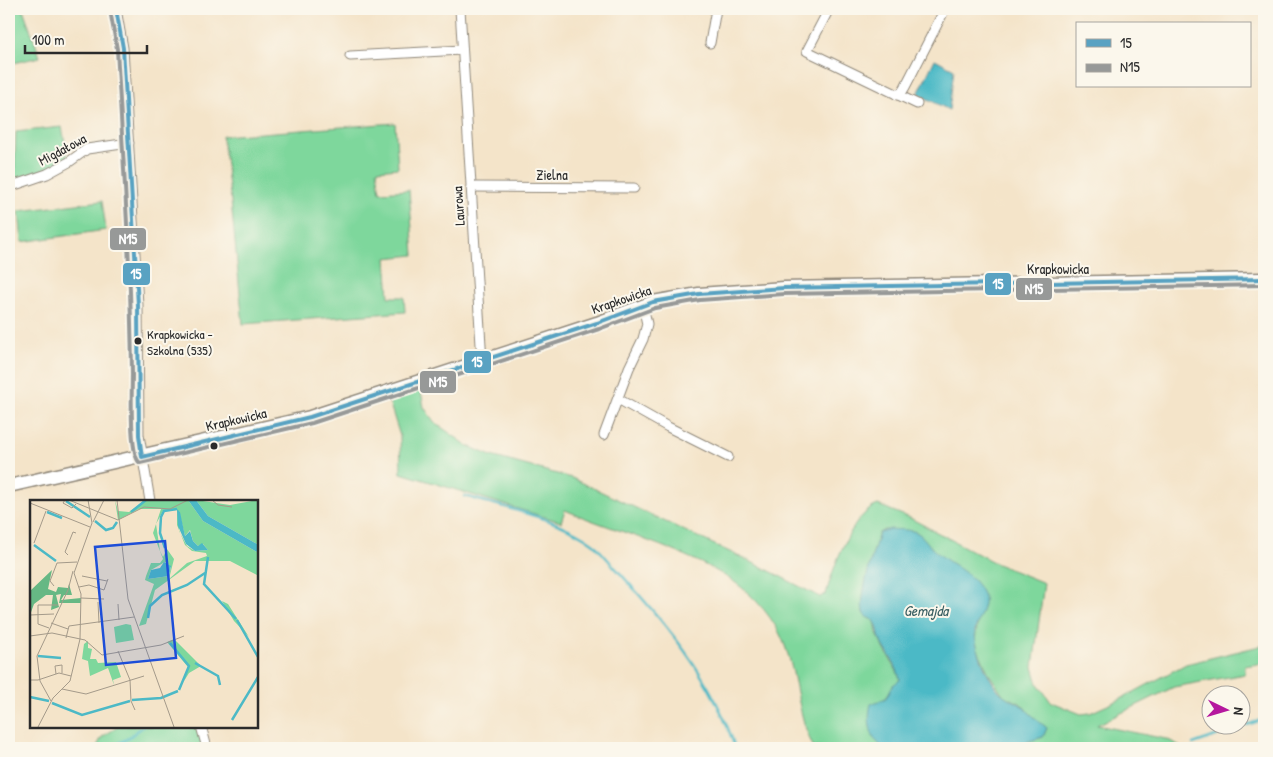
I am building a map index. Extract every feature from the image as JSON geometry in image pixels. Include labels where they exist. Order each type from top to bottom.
[{"type":"main road","name":"Krapkowicka","points":[[9,486],[310,417],[597,323],[643,306],[680,296],[772,289],[1264,280]]},
{"type":"street","points":[[116,9],[123,48],[138,305],[139,435],[150,500]]},
{"type":"street","name":"Laurowa","points":[[460,9],[482,361]]},
{"type":"street","points":[[710,43],[716,9]]},
{"type":"street","points":[[829,9],[808,51],[917,104]]},
{"type":"street","points":[[897,94],[902,92],[905,87],[945,9]]},
{"type":"street","points":[[350,56],[462,50]]},
{"type":"street","name":"Migdałowa","points":[[9,186],[47,174],[87,149],[129,143]]},
{"type":"street","name":"Zielna","points":[[470,187],[634,188]]},
{"type":"street","points":[[604,435],[647,324],[643,306]]},
{"type":"street","points":[[618,400],[728,457]]},
{"type":"street","points":[[201,727],[207,748]]},
{"type":"green space","points":[[9,9],[23,9],[40,57],[9,64]]},
{"type":"green space","points":[[395,123],[398,168],[377,170],[380,192],[409,190],[414,255],[386,258],[389,297],[404,297],[405,312],[243,324],[231,201],[222,136]]},
{"type":"green space","points":[[62,127],[69,162],[14,185],[16,132]]},
{"type":"green space","points":[[102,201],[106,230],[22,242],[19,211]]},
{"type":"green space","points":[[419,381],[424,407],[434,422],[468,446],[491,456],[572,478],[764,568],[820,597],[826,594],[838,557],[859,519],[868,510],[878,505],[910,518],[997,564],[1044,583],[1033,667],[1038,684],[1051,702],[1081,714],[1090,713],[1121,699],[1186,664],[1264,645],[1264,663],[1245,666],[1245,674],[1174,687],[1097,725],[1166,739],[1181,748],[1013,748],[1016,745],[1043,737],[1047,728],[1020,703],[1004,696],[989,674],[975,640],[978,621],[983,607],[974,580],[934,551],[918,533],[884,530],[879,533],[870,562],[864,592],[863,613],[874,620],[878,636],[900,677],[899,682],[893,685],[887,698],[882,701],[880,746],[884,748],[814,748],[804,723],[793,671],[781,636],[763,608],[730,579],[712,568],[671,550],[565,510],[561,522],[401,473],[400,436],[386,392]]},
{"type":"green space","points":[[117,727],[201,727],[207,748],[96,748],[102,737]]},
{"type":"water","points":[[935,59],[954,69],[949,110],[918,94]]},
{"type":"water","name":"Gemajda","points":[[890,529],[916,532],[935,551],[969,575],[979,587],[983,594],[984,603],[976,627],[975,638],[984,666],[1000,692],[1021,705],[1047,728],[1043,737],[1016,745],[1013,748],[884,748],[875,739],[869,722],[871,704],[886,698],[893,685],[900,680],[894,664],[880,639],[876,624],[866,617],[862,605],[868,573],[879,533]]},
{"type":"waterway","points":[[465,496],[550,521],[581,535],[594,544],[656,614],[694,664],[724,719],[735,748]]},
{"type":"waterway","points":[[1193,744],[1264,719]]},
{"type":"waterway","points":[[108,748],[125,740],[143,727]]},
{"type":"transit line","name":"15","points":[[116,9],[123,48],[138,305],[139,435],[142,457],[310,417],[597,323],[653,302],[699,294],[784,288],[1264,279]]},
{"type":"transit line","name":"N15","points":[[110,10],[117,49],[126,212],[133,436],[136,458],[140,463],[312,423],[599,329],[655,308],[700,300],[784,294],[1264,285]]},
{"type":"place","name":"Krapkowicka - Szkolna (535)","points":[[138,341]]}]
